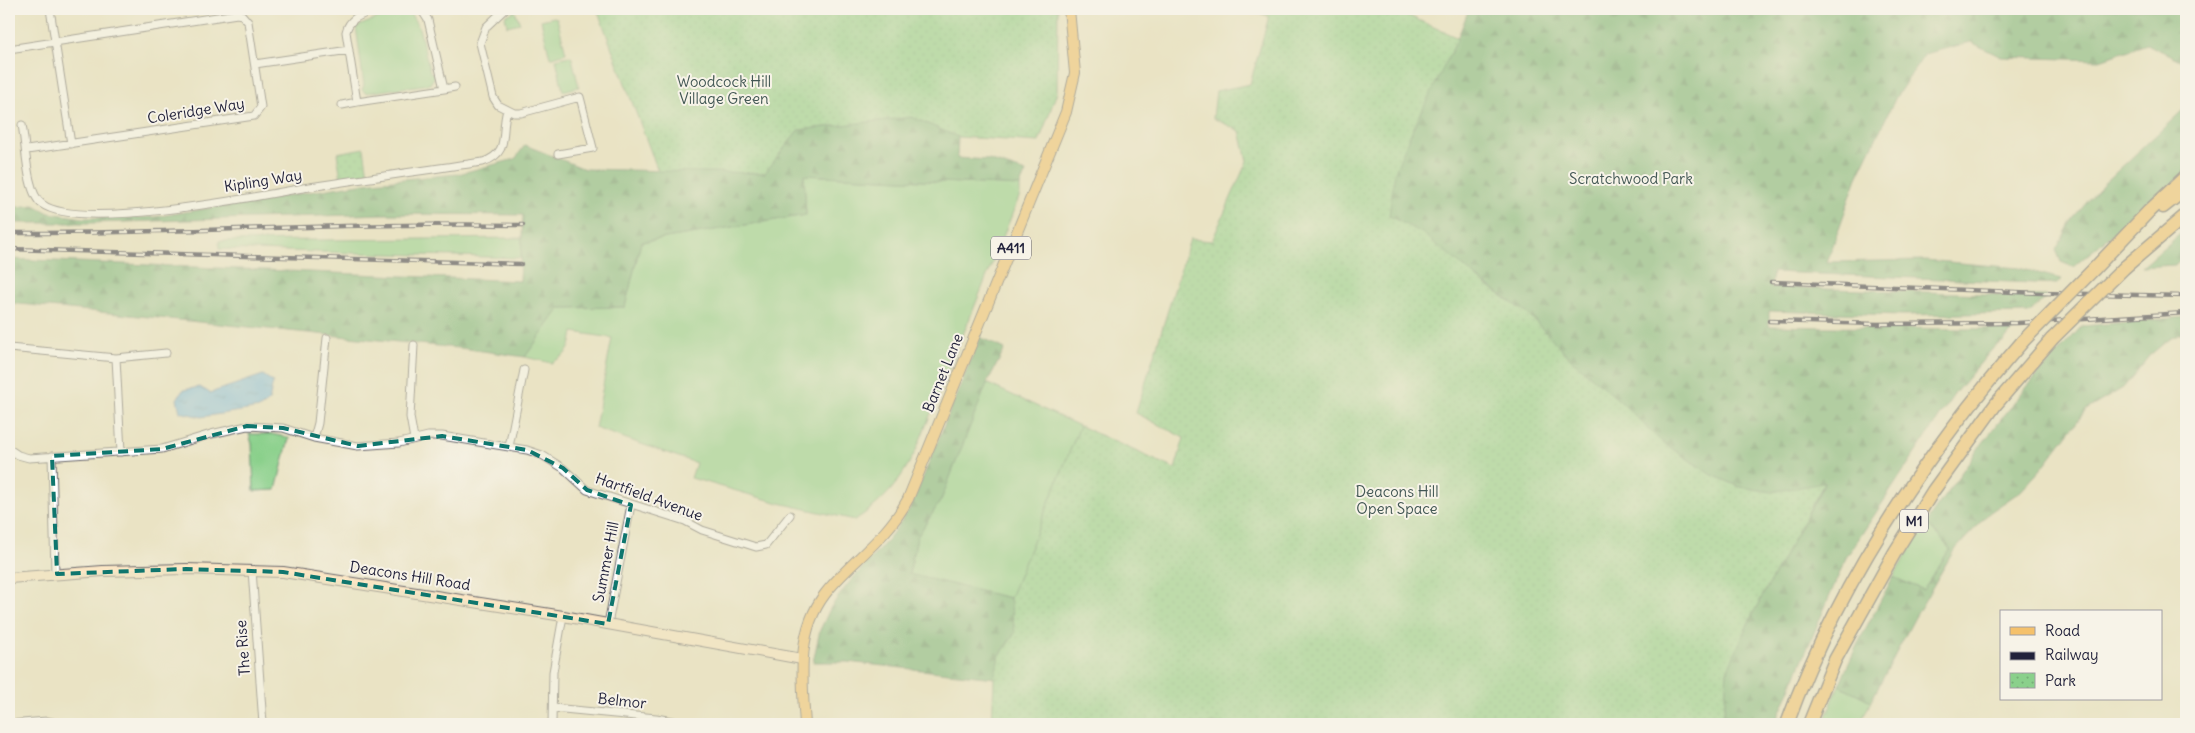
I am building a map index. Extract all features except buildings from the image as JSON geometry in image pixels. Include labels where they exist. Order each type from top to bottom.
[{"type":"highway","name":"M1","points":[[1786,724],[1829,622],[1870,550],[1948,434],[2023,341],[2149,211],[2186,176]]},
{"type":"highway","name":"M1","points":[[2094,269],[2144,223],[2186,189]]},
{"type":"highway","name":"M1","points":[[1809,724],[1835,660],[1895,552],[1932,491],[1996,404],[2052,339],[2124,267],[2186,214]]},
{"type":"main road","name":"Barnet Lane","points":[[805,724],[802,659],[808,628],[814,611],[824,595],[889,528],[901,512],[916,481],[1066,112],[1075,73],[1070,9]]},
{"type":"street","points":[[50,9],[71,144]]},
{"type":"street","points":[[357,102],[346,32],[348,24],[355,18],[376,9]]},
{"type":"street","points":[[421,9],[428,20],[444,89]]},
{"type":"street","points":[[505,9],[486,27],[480,43],[493,97],[498,105],[507,110],[521,113],[580,98],[593,148],[558,154]]},
{"type":"street","name":"Coleridge Way","points":[[26,150],[254,116],[261,107],[248,22],[242,14],[55,41]]},
{"type":"street","points":[[9,49],[55,41]]},
{"type":"street","points":[[255,64],[349,50]]},
{"type":"street","points":[[342,105],[455,87]]},
{"type":"street","name":"Kipling Way","points":[[22,125],[32,190],[38,201],[48,208],[87,214],[128,213],[190,206],[483,162],[493,159],[502,148],[504,120],[507,110]]},
{"type":"street","points":[[314,438],[318,423],[327,338]]},
{"type":"street","points":[[414,345],[410,417],[414,439]]},
{"type":"street","points":[[9,348],[116,358],[166,353]]},
{"type":"street","points":[[116,358],[121,452]]},
{"type":"street","points":[[509,446],[524,370]]},
{"type":"street","name":"Hartfield Avenue","points":[[9,449],[29,458],[162,449],[211,434],[246,426],[282,428],[314,438],[358,446],[399,443],[428,436],[442,436],[509,446],[542,455],[563,468],[587,490],[685,521],[702,530],[756,547],[766,545],[790,515]]},
{"type":"street","points":[[52,456],[55,574]]},
{"type":"street","name":"Summer Hill","points":[[608,624],[630,505]]},
{"type":"street","name":"Deacons Hill Road","points":[[9,578],[55,574],[186,569],[252,570],[310,575],[563,616],[802,659]]},
{"type":"street","name":"The Rise","points":[[252,570],[263,724]]},
{"type":"street","points":[[552,724],[554,708],[553,672],[563,616]]},
{"type":"street","name":"Belmor","points":[[554,708],[656,718],[688,724]]},
{"type":"street","points":[[9,724],[47,721],[61,724]]},
{"type":"highlighted area","points":[[247,426],[283,428],[358,446],[442,436],[527,450],[563,468],[587,490],[631,505],[608,624],[283,572],[186,569],[57,574],[52,456],[162,449]]},
{"type":"green space","points":[[400,9],[408,9],[419,28],[430,72],[435,76],[430,84],[366,93],[362,90],[364,85],[356,27]]},
{"type":"green space","name":"Woodcock Hill Village Green","points":[[597,9],[1058,9],[1057,92],[1039,142],[958,137],[912,117],[798,130],[765,173],[658,171]]},
{"type":"green space","name":"Deacons Hill Open Space","points":[[1245,9],[1394,9],[1458,38],[1409,137],[1395,172],[1389,216],[1422,233],[1486,285],[1528,314],[1574,362],[1620,401],[1662,442],[1710,474],[1740,487],[1772,492],[1824,483],[1752,615],[1727,671],[1723,724],[992,724],[994,679],[999,657],[1015,633],[1010,598],[1080,426],[1175,469],[1184,438],[1136,413],[1190,239],[1212,241],[1247,161],[1240,131],[1213,118],[1216,91],[1250,84],[1269,16]]},
{"type":"green space","name":"Scratchwood Park","points":[[1469,9],[2186,9],[2186,63],[2147,44],[2100,60],[2001,57],[1971,42],[1925,54],[1896,97],[1857,178],[1827,262],[1925,260],[2019,268],[2061,279],[2057,284],[1773,272],[1771,287],[2047,296],[2029,313],[1902,315],[1769,311],[1769,326],[2015,328],[2004,341],[1995,346],[1955,393],[1846,558],[1775,724],[1723,724],[1727,671],[1752,615],[1824,484],[1772,492],[1740,487],[1710,474],[1662,442],[1620,401],[1574,362],[1528,314],[1389,216],[1395,170],[1403,149],[1421,109],[1452,50]]},
{"type":"green space","points":[[515,11],[520,23],[507,26],[505,16]]},
{"type":"green space","points":[[557,18],[566,53],[550,58],[541,20]]},
{"type":"green space","points":[[569,56],[572,58],[579,87],[563,91],[556,59]]},
{"type":"green space","points":[[2186,107],[2186,172],[2073,267],[2061,262],[2056,250],[2072,220],[2097,190]]},
{"type":"green space","points":[[912,117],[958,137],[957,158],[989,160],[1026,172],[1020,186],[804,175],[806,215],[641,242],[625,307],[560,308],[525,357],[468,349],[9,303],[9,259],[520,281],[523,215],[385,214],[91,223],[10,223],[16,207],[34,205],[49,213],[84,218],[154,217],[372,182],[458,174],[515,159],[525,145],[585,169],[765,173],[798,130]]},
{"type":"green space","points":[[364,148],[368,175],[341,179],[337,153]]},
{"type":"green space","points":[[804,175],[1020,186],[1020,195],[916,450],[891,490],[866,513],[855,520],[779,503],[691,478],[696,463],[595,428],[612,338],[573,332],[571,344],[567,351],[551,363],[525,357],[560,308],[625,307],[641,242],[806,215]]},
{"type":"green space","points":[[2186,229],[2186,253],[2175,265],[2142,267]]},
{"type":"green space","points":[[522,238],[521,258],[219,249],[219,241]]},
{"type":"green space","points":[[2186,317],[2186,332],[2169,339],[2149,356],[2123,388],[2086,410],[2042,468],[2021,491],[1989,513],[1953,552],[1914,619],[1871,701],[1839,685],[1858,643],[1893,577],[1923,590],[1950,549],[1926,522],[1978,449],[2025,389],[2082,326]]},
{"type":"green space","points":[[980,337],[1005,349],[988,381],[941,500],[917,537],[909,574],[1010,598],[1015,633],[999,657],[995,678],[847,662],[813,662],[820,630],[831,607],[847,585],[887,541],[911,507]]},
{"type":"green space","points":[[986,383],[1080,426],[1010,598],[909,575],[917,537],[941,500]]},
{"type":"green space","points":[[249,434],[272,434],[289,438],[276,490],[254,491],[252,444]]},
{"type":"green space","points":[[1926,522],[1950,549],[1923,590],[1893,577]]},
{"type":"green space","points":[[1839,685],[1871,701],[1860,724],[1823,724]]},
{"type":"water","points":[[263,375],[273,382],[269,401],[260,408],[201,417],[180,412],[177,399],[183,390],[200,387],[210,393]]},
{"type":"railway","points":[[9,233],[137,232],[394,225],[523,225]]},
{"type":"railway","points":[[9,249],[521,264]]},
{"type":"railway","points":[[1771,282],[2041,293],[2186,296]]},
{"type":"railway","points":[[1769,321],[1877,324],[2018,323],[2186,313]]}]
